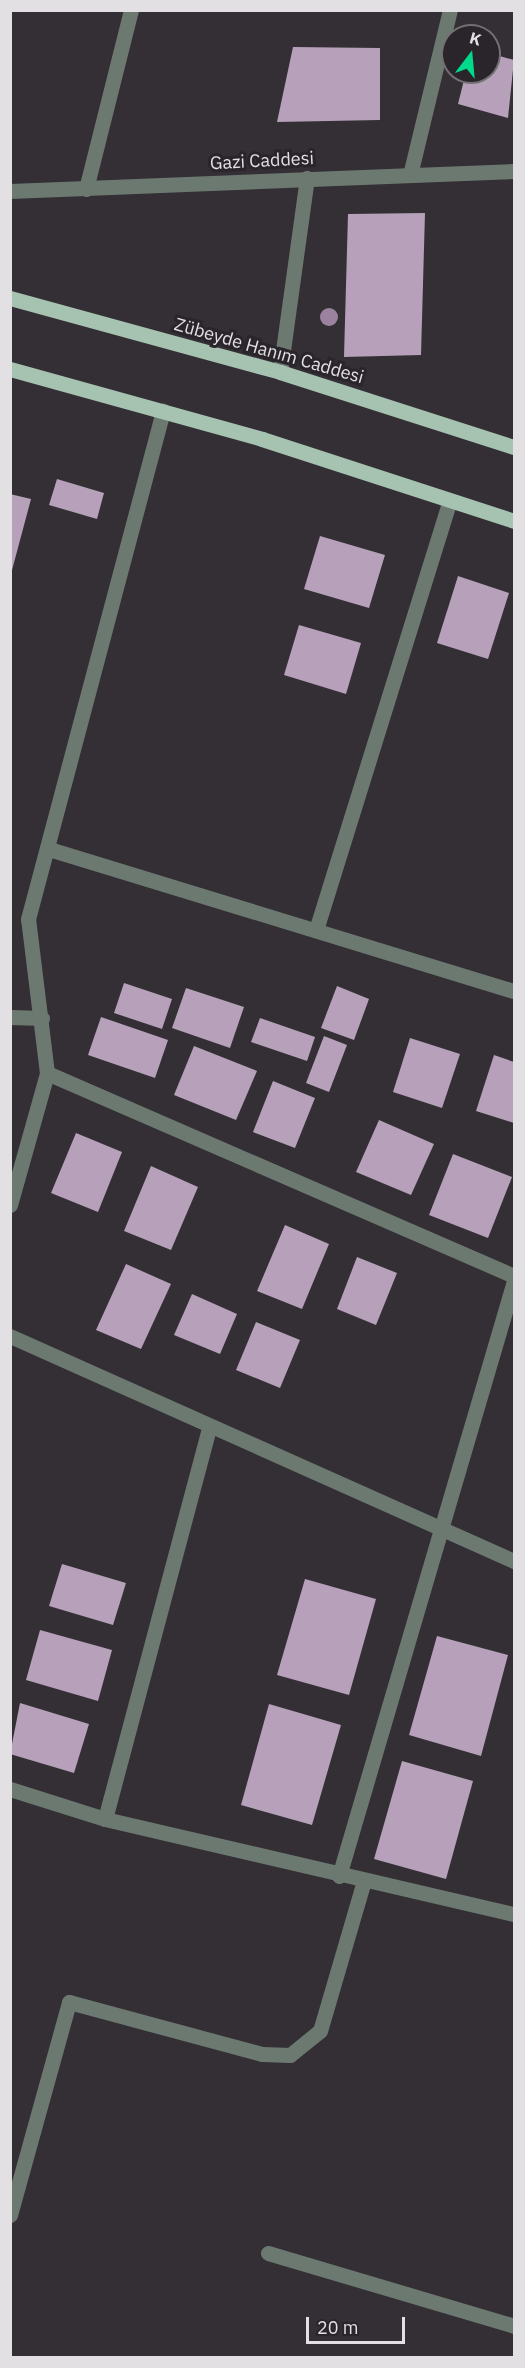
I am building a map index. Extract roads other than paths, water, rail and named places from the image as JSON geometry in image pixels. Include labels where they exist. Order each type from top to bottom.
[{"type":"main road","name":"Zübeyde Hanım Caddesi","points":[[10,298],[280,372],[514,447]]},
{"type":"main road","points":[[10,369],[163,411],[514,521]]},
{"type":"street","points":[[86,189],[131,10]]},
{"type":"street","points":[[410,175],[450,10]]},
{"type":"street","name":"Gazi Caddesi","points":[[10,191],[514,171]]},
{"type":"street","points":[[280,372],[307,178]]},
{"type":"street","points":[[10,1205],[47,1073],[28,919],[49,849],[163,411]]},
{"type":"street","points":[[316,930],[450,500]]},
{"type":"street","points":[[49,849],[514,991]]},
{"type":"street","points":[[10,1017],[42,1018]]},
{"type":"street","points":[[47,1073],[514,1276]]},
{"type":"street","points":[[339,1876],[514,1281]]},
{"type":"street","points":[[10,1336],[209,1429],[514,1561]]},
{"type":"street","points":[[105,1819],[209,1429]]},
{"type":"street","points":[[10,1789],[105,1819],[339,1876],[514,1914]]},
{"type":"street","points":[[10,2215],[69,2002],[262,2054],[290,2055],[320,2031],[364,1881]]},
{"type":"street","points":[[268,2253],[514,2326]]}]
